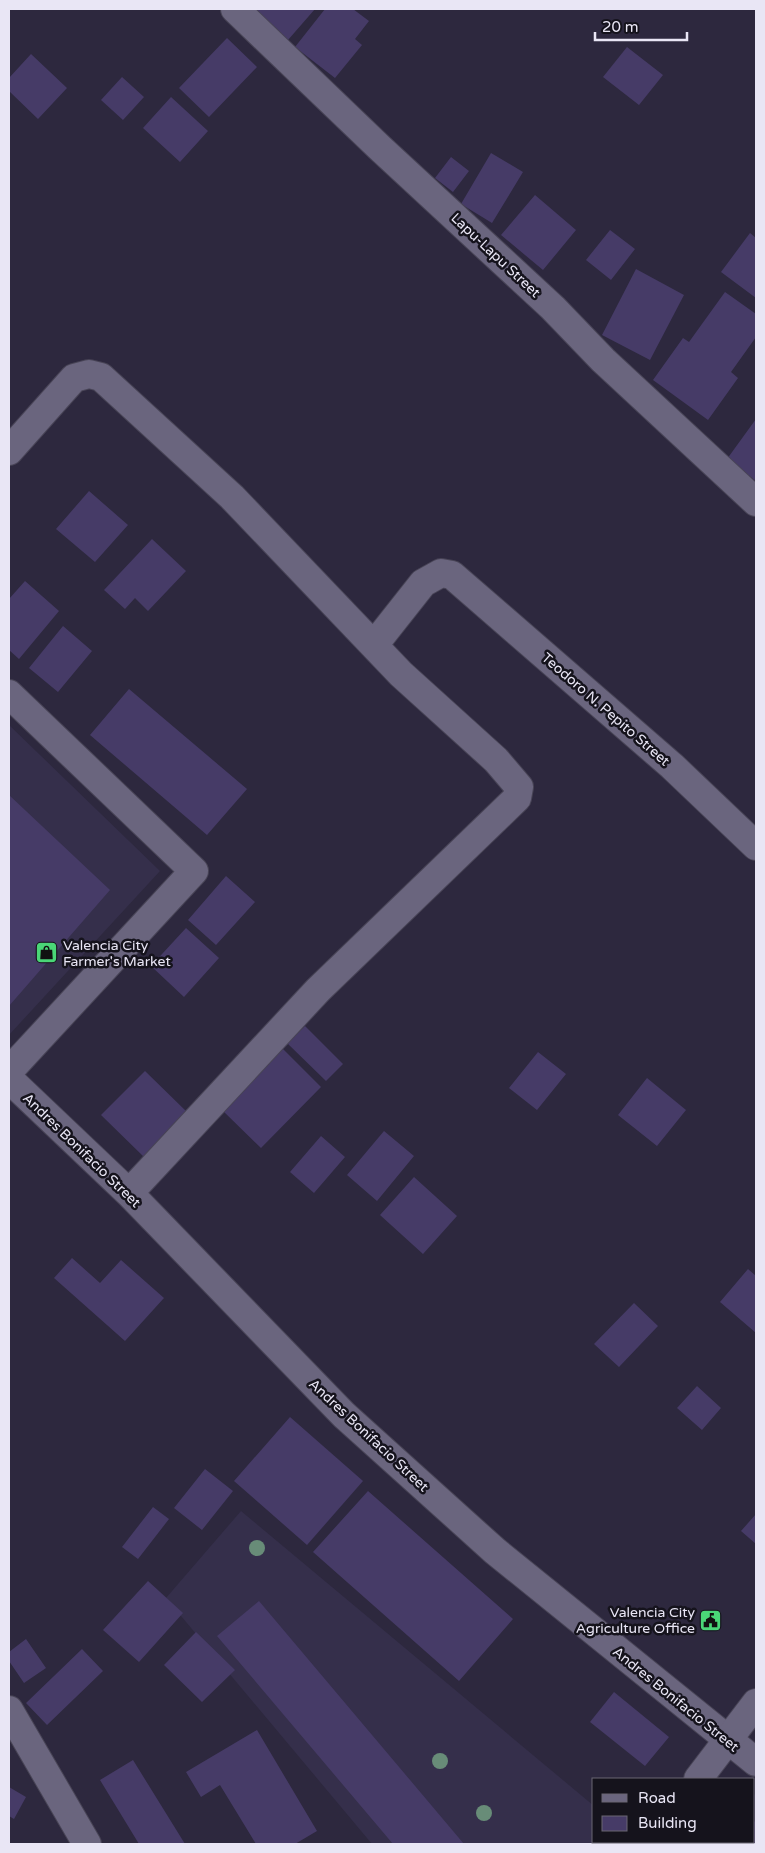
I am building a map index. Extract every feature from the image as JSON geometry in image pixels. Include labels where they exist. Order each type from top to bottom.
[{"type":"street","name":"Lapu-Lapu Street","points":[[235,9],[380,148],[553,308],[602,360],[756,502]]},
{"type":"street","points":[[9,451],[74,378],[89,374],[101,377],[232,497],[374,646],[510,774],[519,787],[517,798],[318,990],[128,1193]]},
{"type":"street","name":"Teodoro N. Pepito Street","points":[[374,646],[423,583],[440,572],[452,575],[672,766],[756,846]]},
{"type":"street","points":[[9,694],[194,871],[9,1071]]},
{"type":"street","name":"Andres Bonifacio Street","points":[[9,1079],[128,1193],[344,1415],[495,1551],[726,1740],[756,1762]]},
{"type":"street","points":[[699,1778],[756,1702]]},
{"type":"street","points":[[9,1710],[87,1844]]},
{"type":"shaded area","name":"Valencia City Farmer's Market","points":[[9,725],[160,871],[9,1035]]},
{"type":"shaded area","points":[[241,1511],[592,1804],[592,1843],[610,1843],[372,1844],[166,1598]]},
{"type":"shaded area","points":[[756,1796],[756,1844],[686,1844],[755,1843]]},
{"type":"building","points":[[257,9],[315,9],[288,40],[255,12]]},
{"type":"building","points":[[325,9],[353,9],[369,21],[355,39],[362,45],[335,78],[295,47]]},
{"type":"building","points":[[227,38],[257,67],[209,117],[179,88]]},
{"type":"building","points":[[627,47],[663,75],[639,105],[603,77]]},
{"type":"building","points":[[31,54],[67,88],[38,119],[9,91],[9,78]]},
{"type":"building","points":[[122,77],[144,97],[123,120],[101,100]]},
{"type":"building","points":[[171,97],[208,131],[180,162],[143,128]]},
{"type":"building","points":[[491,153],[523,172],[492,223],[461,204]]},
{"type":"building","points":[[451,157],[469,171],[453,192],[435,178]]},
{"type":"building","points":[[535,195],[576,230],[543,270],[501,235]]},
{"type":"building","points":[[610,230],[635,249],[611,280],[586,260]]},
{"type":"building","points":[[750,233],[756,238],[756,298],[721,272]]},
{"type":"building","points":[[636,269],[684,295],[650,360],[602,335]]},
{"type":"building","points":[[725,292],[756,314],[756,337],[731,372],[738,378],[708,420],[653,380],[683,338],[689,342]]},
{"type":"building","points":[[756,419],[756,481],[727,459]]},
{"type":"building","points":[[89,491],[128,525],[95,562],[56,529]]},
{"type":"building","points":[[152,539],[186,571],[148,611],[135,598],[125,609],[104,590]]},
{"type":"building","points":[[25,581],[59,611],[19,659],[9,650],[9,599]]},
{"type":"building","points":[[63,626],[92,651],[58,692],[29,668]]},
{"type":"building","points":[[129,689],[247,789],[207,835],[90,735]]},
{"type":"building","points":[[9,795],[110,890],[9,1006]]},
{"type":"building","points":[[226,876],[255,902],[216,945],[188,920]]},
{"type":"building","points":[[186,928],[219,958],[184,997],[151,966]]},
{"type":"building","points":[[305,1026],[343,1064],[326,1081],[287,1043]]},
{"type":"building","points":[[282,1048],[321,1087],[261,1148],[221,1109]]},
{"type":"building","points":[[538,1052],[566,1074],[537,1110],[509,1088]]},
{"type":"building","points":[[145,1071],[189,1114],[145,1158],[101,1115]]},
{"type":"building","points":[[647,1078],[686,1110],[657,1146],[618,1115]]},
{"type":"building","points":[[384,1131],[414,1156],[377,1201],[347,1175]]},
{"type":"building","points":[[321,1136],[345,1157],[314,1193],[290,1172]]},
{"type":"building","points":[[414,1177],[457,1216],[423,1254],[380,1215]]},
{"type":"building","points":[[72,1258],[100,1283],[121,1260],[164,1298],[125,1341],[54,1278]]},
{"type":"building","points":[[748,1269],[756,1276],[756,1333],[720,1302]]},
{"type":"building","points":[[634,1303],[658,1326],[619,1367],[594,1344]]},
{"type":"building","points":[[697,1386],[721,1408],[702,1430],[677,1408]]},
{"type":"building","points":[[290,1417],[363,1481],[307,1545],[234,1481]]},
{"type":"building","points":[[205,1469],[233,1491],[202,1530],[174,1508]]},
{"type":"building","points":[[368,1491],[513,1619],[459,1681],[313,1552]]},
{"type":"building","points":[[153,1507],[169,1519],[138,1559],[122,1547]]},
{"type":"building","points":[[756,1514],[756,1544],[741,1531]]},
{"type":"building","points":[[148,1581],[183,1613],[139,1662],[103,1630]]},
{"type":"building","points":[[259,1601],[464,1844],[393,1844],[217,1636]]},
{"type":"building","points":[[196,1632],[235,1670],[202,1702],[164,1665]]},
{"type":"building","points":[[26,1639],[46,1668],[24,1683],[9,1661],[9,1652]]},
{"type":"building","points":[[82,1649],[103,1671],[47,1725],[26,1703]]},
{"type":"building","points":[[614,1692],[669,1737],[645,1766],[590,1722]]},
{"type":"building","points":[[257,1730],[317,1831],[295,1844],[256,1844],[220,1785],[201,1797],[186,1772]]},
{"type":"building","points":[[133,1760],[185,1844],[139,1844],[100,1780]]},
{"type":"building","points":[[9,1787],[26,1797],[14,1819],[9,1816]]},
{"type":"building","points":[[756,1823],[756,1844],[721,1844],[755,1843]]},
{"type":"place","name":"Valencia City Farmer's Market","points":[[47,953]]},
{"type":"place","name":"Valencia City Agriculture Office","points":[[711,1620]]}]
